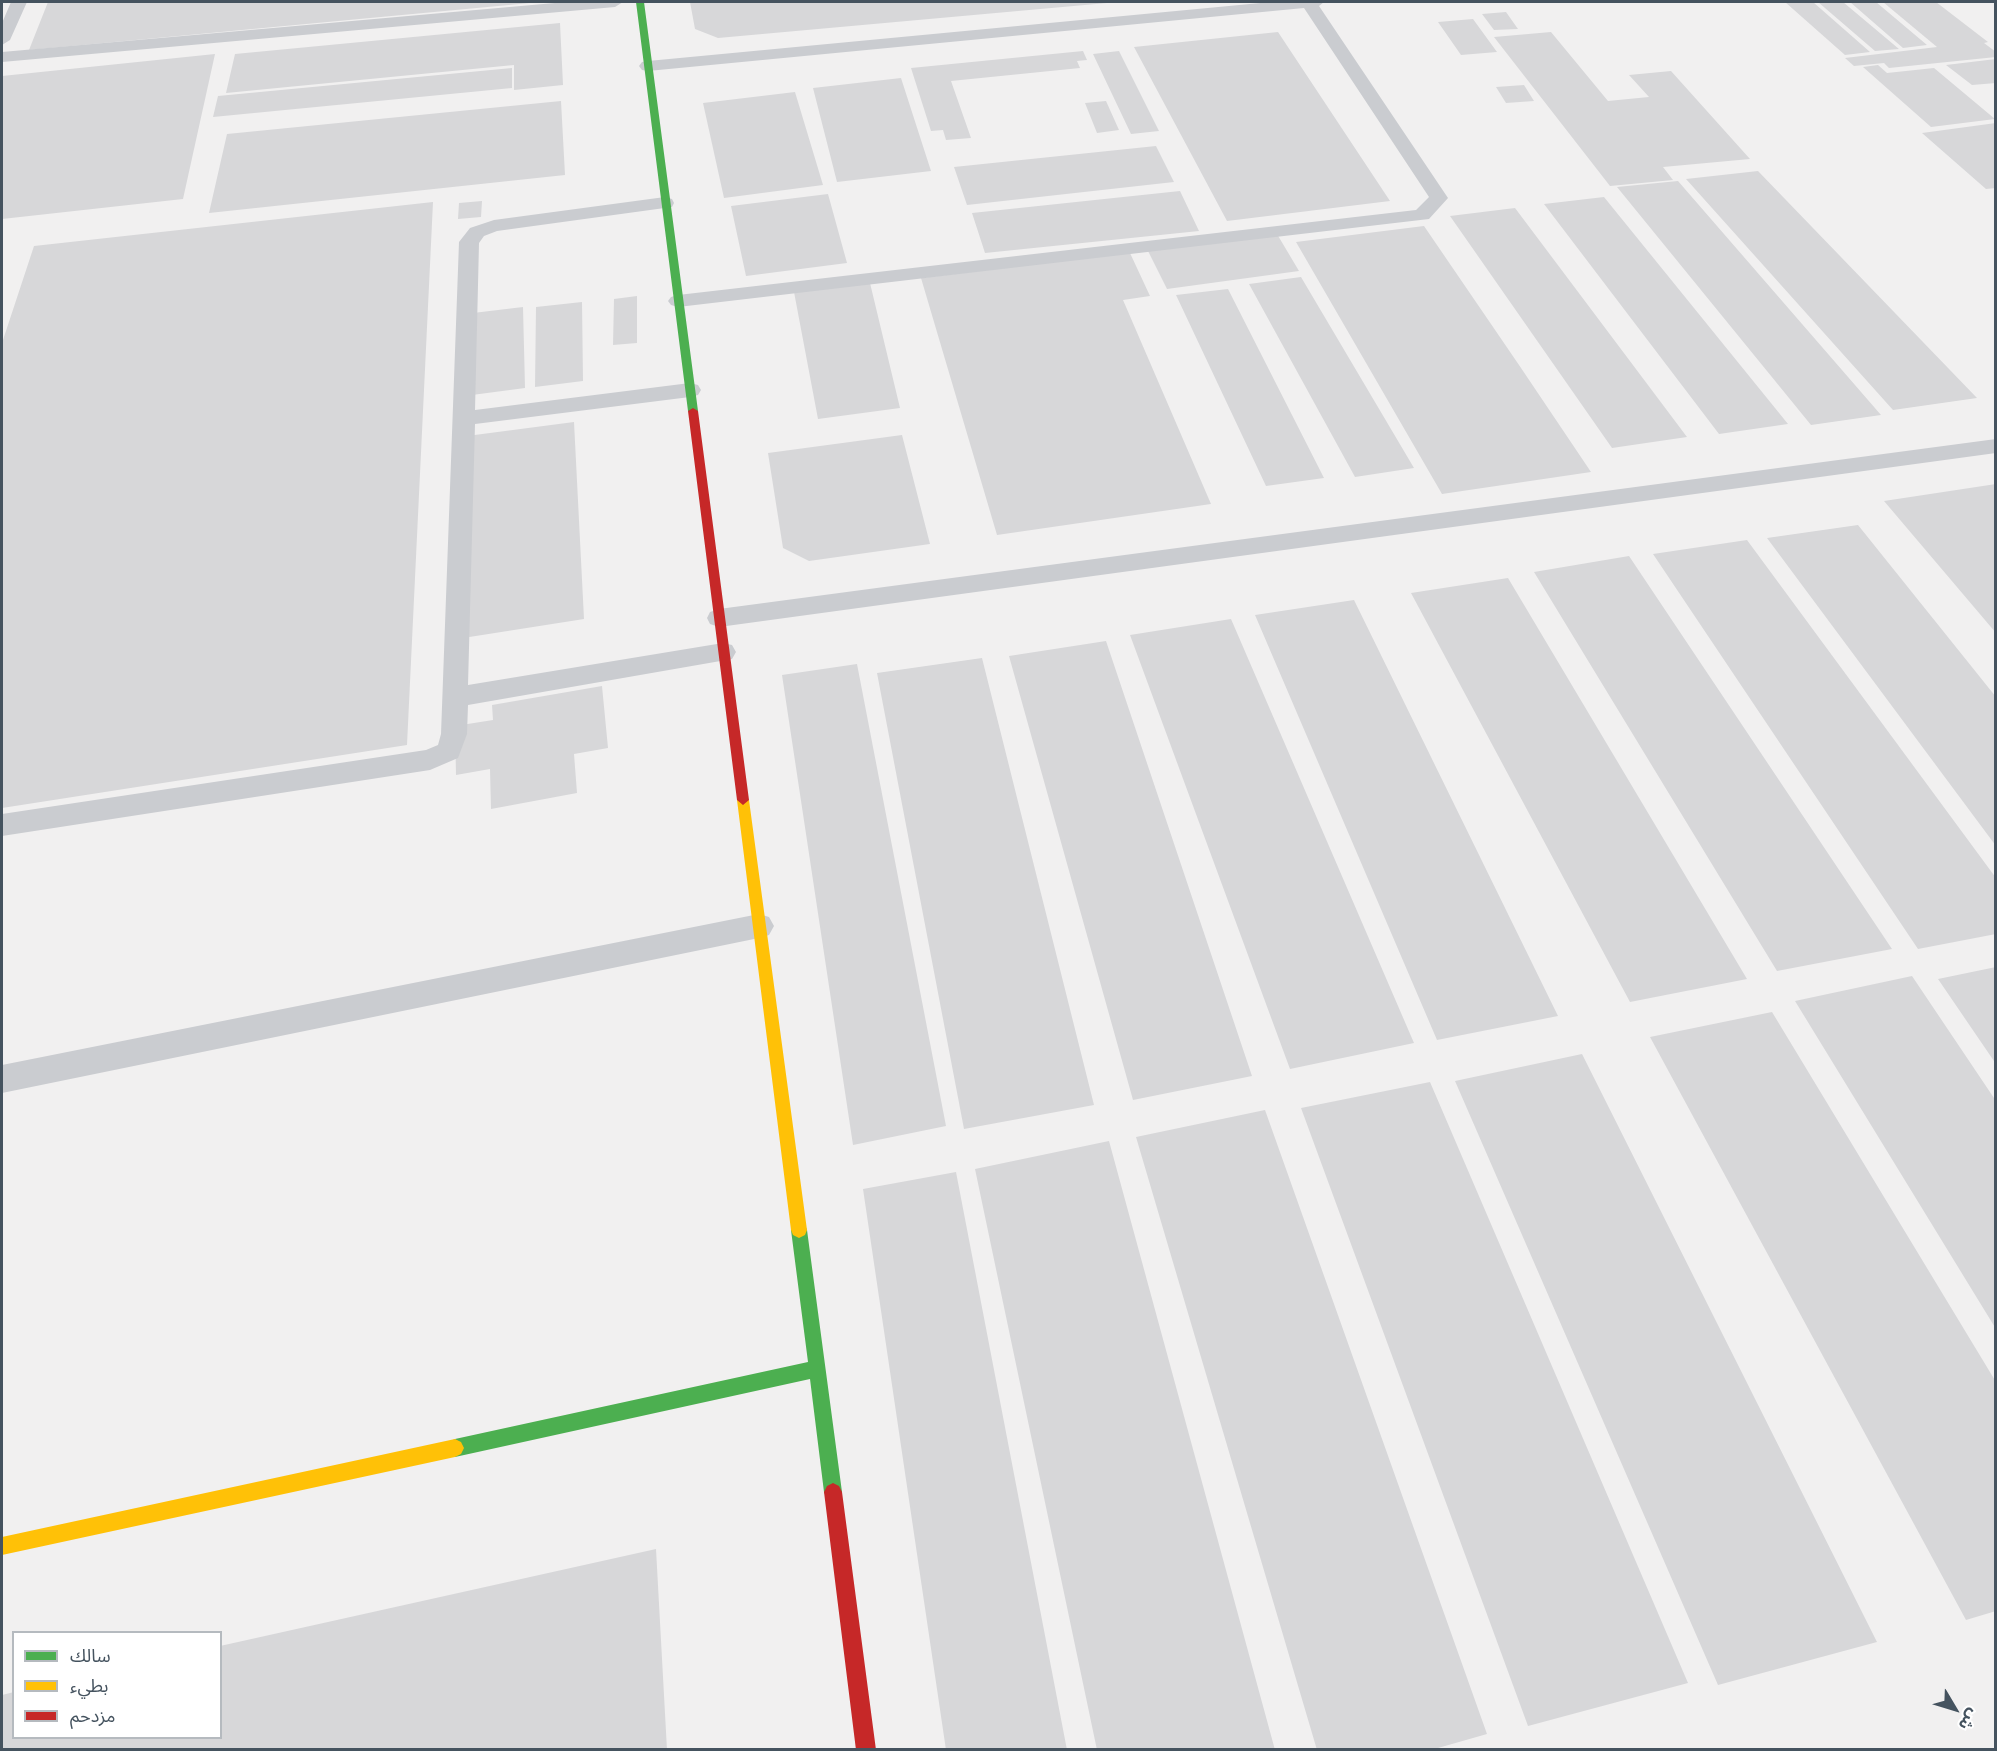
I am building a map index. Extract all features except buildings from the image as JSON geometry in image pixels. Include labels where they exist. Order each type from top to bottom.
[{"type":"street","points":[[640,2],[866,1749]]},
{"type":"street","points":[[2,1546],[816,1369]]},
{"type":"lane","points":[[2,40],[19,2]]},
{"type":"lane","points":[[2,57],[615,2]]},
{"type":"lane","points":[[678,301],[1422,215],[1439,198],[1308,2]]},
{"type":"lane","points":[[648,66],[1263,4],[1316,2]]},
{"type":"lane","points":[[2,825],[439,758],[449,751],[453,742],[455,697],[469,242],[477,232],[494,226],[665,203]]},
{"type":"lane","points":[[464,418],[690,390]]},
{"type":"lane","points":[[719,618],[1995,446]]},
{"type":"lane","points":[[455,697],[723,652]]},
{"type":"lane","points":[[2,1079],[759,926]]},
{"type":"traffic: fast","points":[[640,2],[693,411]]},
{"type":"traffic: fast","points":[[799,1230],[833,1492]]},
{"type":"traffic: fast","points":[[455,1448],[816,1369]]},
{"type":"traffic: slow","points":[[743,800],[799,1230]]},
{"type":"traffic: slow","points":[[2,1546],[455,1448]]},
{"type":"traffic: jam","points":[[693,411],[743,800]]},
{"type":"traffic: jam","points":[[833,1492],[866,1750]]}]
